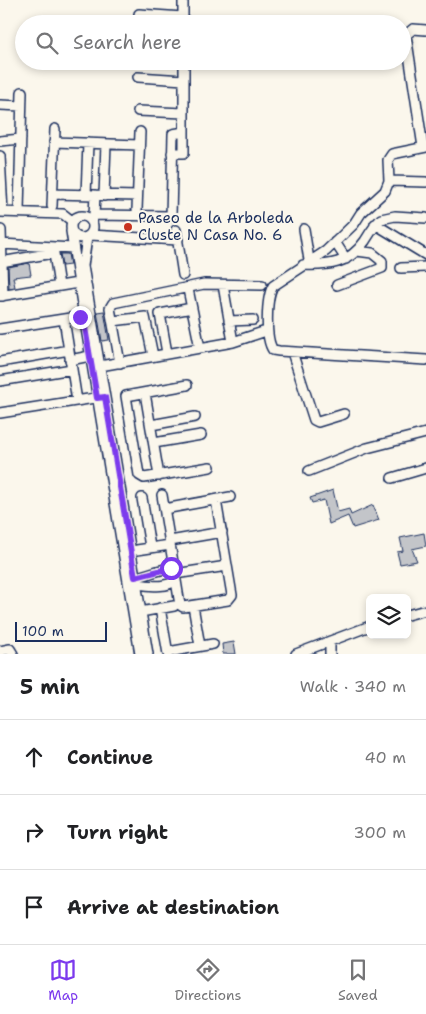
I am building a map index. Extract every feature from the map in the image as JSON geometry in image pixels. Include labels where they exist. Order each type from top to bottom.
[{"type":"street","points":[[183,0],[183,15]]},
{"type":"street","points":[[411,32],[426,30]]},
{"type":"street","points":[[411,67],[424,147],[392,154],[388,160],[389,181],[386,191],[361,213],[354,224],[326,251],[273,286],[269,293],[268,341],[273,350],[426,360]]},
{"type":"street","points":[[72,221],[81,216],[92,218],[171,216],[173,134],[184,132],[184,70]]},
{"type":"street","points":[[138,78],[184,80]]},
{"type":"street","points":[[19,212],[22,92]]},
{"type":"street","points":[[0,105],[21,106]]},
{"type":"street","points":[[138,111],[184,113]]},
{"type":"street","points":[[52,206],[55,129]]},
{"type":"street","points":[[137,210],[140,132]]},
{"type":"street","points":[[0,141],[22,139]]},
{"type":"street","points":[[54,142],[139,145]]},
{"type":"street","points":[[88,143],[95,195]]},
{"type":"street","points":[[106,144],[95,195],[92,218],[93,229],[88,236],[83,262],[86,303],[140,654]]},
{"type":"street","points":[[0,156],[1,212],[63,214],[72,221]]},
{"type":"street","points":[[389,181],[426,182]]},
{"type":"street","points":[[52,194],[137,196]]},
{"type":"street","points":[[306,263],[336,264],[346,259],[357,251],[376,224],[382,219],[395,216],[426,218]]},
{"type":"street","points":[[72,221],[71,231],[78,283],[86,303],[83,316],[94,355],[100,366],[101,397],[148,654]]},
{"type":"street","points":[[376,224],[426,255]]},
{"type":"street","points":[[304,229],[306,263]]},
{"type":"street","points":[[1,230],[2,296],[78,283]]},
{"type":"street","points":[[176,230],[183,275]]},
{"type":"street","points":[[71,231],[76,237],[178,240]]},
{"type":"street","points":[[335,242],[346,259]]},
{"type":"street","points":[[1,244],[53,250]]},
{"type":"street","points":[[2,262],[53,250],[73,248]]},
{"type":"street","points":[[53,250],[59,286]]},
{"type":"street","points":[[337,285],[382,268],[382,261],[372,253],[357,251]]},
{"type":"street","points":[[401,268],[426,267]]},
{"type":"street","points":[[120,362],[110,308],[113,303],[188,290],[204,284],[262,285]]},
{"type":"street","points":[[223,285],[233,342]]},
{"type":"street","points":[[188,290],[200,348]]},
{"type":"street","points":[[167,353],[160,314],[192,308]]},
{"type":"street","points":[[0,330],[83,316]]},
{"type":"street","points":[[113,322],[145,317],[153,356]]},
{"type":"street","points":[[64,319],[77,400]]},
{"type":"street","points":[[229,321],[253,320]]},
{"type":"street","points":[[100,366],[233,342],[263,332]]},
{"type":"street","points":[[292,352],[314,420],[318,422],[344,414]]},
{"type":"street","points":[[0,381],[20,378],[70,360],[94,355]]},
{"type":"street","points":[[0,362],[17,360],[70,360]]},
{"type":"street","points":[[17,360],[20,378]]},
{"type":"street","points":[[187,385],[145,392],[126,398],[139,476],[144,478],[210,467]]},
{"type":"street","points":[[145,392],[159,476]]},
{"type":"street","points":[[0,413],[101,397]]},
{"type":"street","points":[[150,425],[195,417]]},
{"type":"street","points":[[309,471],[372,446],[426,433]]},
{"type":"street","points":[[154,444],[201,435]]},
{"type":"street","points":[[392,478],[426,468]]},
{"type":"street","points":[[162,495],[180,605],[192,606],[231,599],[232,595],[216,500]]},
{"type":"street","points":[[164,509],[230,497]]},
{"type":"street","points":[[142,498],[150,547]]},
{"type":"street","points":[[136,550],[222,532]]},
{"type":"street","points":[[135,581],[156,570],[175,574],[227,566]]},
{"type":"street","points":[[135,581],[162,586],[175,574]]},
{"type":"street","points":[[146,611],[174,606]]},
{"type":"street","points":[[192,606],[200,646]]},
{"type":"street","points":[[160,608],[168,653],[212,644]]},
{"type":"street","points":[[411,614],[426,610]]},
{"type":"street","points":[[296,654],[366,628]]},
{"type":"street","points":[[330,641],[330,654]]},
{"type":"street","points":[[0,651],[10,648],[14,654]]},
{"type":"building","points":[[60,254],[68,254],[70,265],[62,266]]},
{"type":"building","points":[[29,263],[31,275],[13,277],[15,287],[9,288],[8,267]]},
{"type":"building","points":[[104,311],[109,340],[102,341],[97,312]]},
{"type":"building","points":[[333,490],[338,512],[349,509],[351,515],[373,505],[379,520],[353,528],[348,516],[329,524],[324,500],[312,503],[310,498]]},
{"type":"building","points":[[424,533],[426,546],[412,549],[417,561],[400,564],[397,552],[403,551],[400,538]]},
{"type":"building","points":[[234,642],[236,654],[223,654],[222,644]]},
{"type":"place","name":"Paseo de la Arboleda Cluste N Casa No. 6","points":[[128,227]]},
{"type":"route","points":[[80,317],[83,316],[97,398],[105,397],[135,577],[147,575],[156,570],[171,568]]}]
